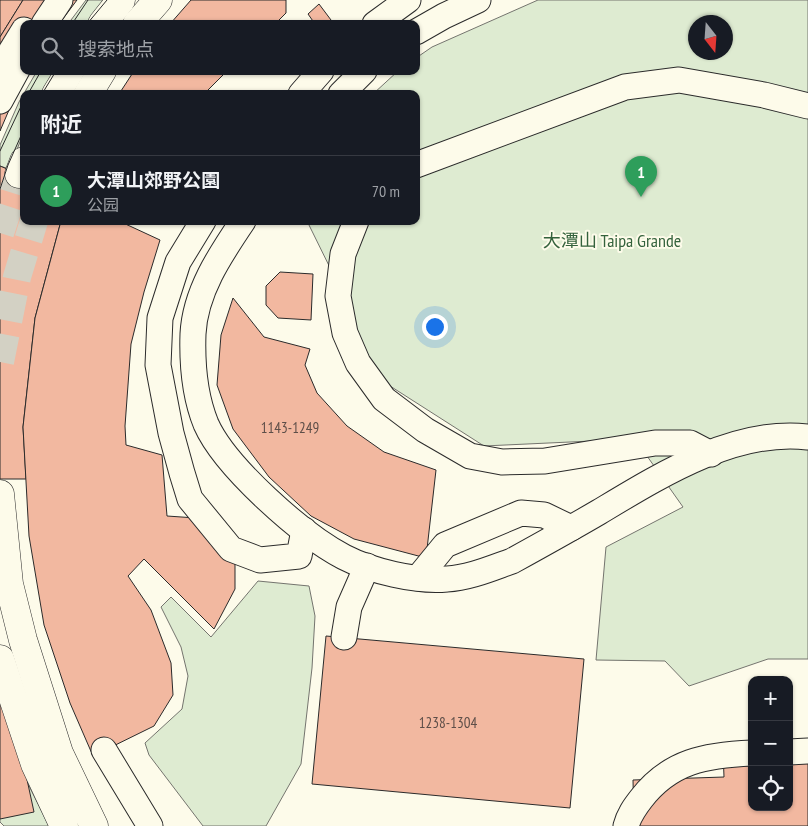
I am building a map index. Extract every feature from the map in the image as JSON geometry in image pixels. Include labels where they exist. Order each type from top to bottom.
[{"type":"main road","points":[[105,20],[121,0]]},
{"type":"main road","points":[[140,20],[158,0]]},
{"type":"main road","points":[[58,90],[68,75]]},
{"type":"main road","points":[[90,90],[100,75]]},
{"type":"main road","points":[[0,494],[9,584],[23,640],[59,753],[94,826]]},
{"type":"main road","points":[[0,659],[35,764],[64,826]]},
{"type":"street","points":[[30,20],[42,0]]},
{"type":"street","points":[[47,20],[60,0]]},
{"type":"street","points":[[380,20],[408,0]]},
{"type":"street","points":[[420,30],[478,0]]},
{"type":"street","points":[[0,69],[20,36]]},
{"type":"street","points":[[0,101],[20,64]]},
{"type":"street","points":[[305,90],[318,75]]},
{"type":"street","points":[[345,90],[360,75]]},
{"type":"street","points":[[420,164],[625,87],[679,80],[764,95],[808,106]]},
{"type":"street","points":[[201,225],[178,262],[160,318],[158,365],[171,433],[190,499],[230,549],[260,560],[299,556],[304,530]]},
{"type":"street","points":[[240,225],[213,269],[197,308],[193,333],[193,355],[199,400],[207,426],[228,458],[257,489],[304,530],[344,557],[367,566],[418,578],[447,579],[494,568],[512,561],[665,473],[749,440],[770,437],[808,437]]},
{"type":"street","points":[[354,225],[343,254],[338,296],[345,333],[358,363],[384,399],[425,430],[470,456],[502,462],[545,461],[655,443],[690,443],[711,454]]},
{"type":"street","points":[[171,433],[207,426]]},
{"type":"street","points":[[418,578],[445,544],[521,513],[544,515],[571,528]]},
{"type":"street","points":[[344,638],[349,606],[367,566]]},
{"type":"street","points":[[104,750],[150,826]]},
{"type":"street","points":[[793,752],[808,751]]},
{"type":"street","points":[[626,826],[630,814],[652,784],[684,764],[721,755],[748,753]]},
{"type":"green space","points":[[86,0],[109,0],[93,20],[71,20]]},
{"type":"green space","name":"大潭山 Taipa Grande","points":[[538,0],[808,0],[808,659],[768,659],[689,686],[665,661],[596,660],[606,547],[683,507],[635,439],[484,446],[365,370],[341,290],[309,225],[420,225],[420,90],[377,90],[394,75],[420,75],[420,55],[432,47]]},
{"type":"green space","points":[[35,75],[56,75],[46,90],[26,90]]},
{"type":"green space","points":[[20,100],[20,142],[9,169],[0,166],[0,145]]},
{"type":"green space","points":[[258,581],[309,586],[315,616],[312,668],[301,764],[266,826],[203,826],[149,755],[145,743],[182,709],[188,676],[181,647],[161,607],[171,597],[211,637]]},
{"type":"green space","points":[[0,709],[25,778],[49,826],[4,826],[0,822]]},
{"type":"building","points":[[0,0],[23,0],[0,37]]},
{"type":"building","points":[[23,0],[77,0],[62,20],[20,20],[20,50],[12,103],[0,131],[0,37]]},
{"type":"building","points":[[191,0],[286,0],[286,13],[279,20],[174,20]]},
{"type":"building","points":[[319,4],[331,20],[312,20],[308,14]]},
{"type":"building","points":[[131,75],[223,75],[208,90],[122,90]]},
{"type":"building","points":[[0,166],[20,174],[20,225],[60,225],[35,318],[23,427],[26,479],[0,479]]},
{"type":"building","points":[[60,225],[128,225],[160,240],[131,344],[125,426],[126,445],[162,455],[167,516],[196,518],[235,559],[235,589],[214,629],[144,559],[128,576],[151,610],[171,663],[173,695],[154,726],[93,756],[70,703],[44,625],[29,536],[23,427],[35,318]]},
{"type":"building","points":[[280,272],[313,274],[311,320],[278,318],[266,305],[266,286]]},
{"type":"building","points":[[233,298],[264,337],[310,349],[305,365],[317,393],[347,426],[384,452],[436,470],[426,558],[354,539],[311,516],[269,477],[233,429],[217,385],[221,335]]},
{"type":"building","points":[[326,636],[584,659],[570,808],[312,784]]},
{"type":"building","points":[[0,654],[34,812],[0,819]]},
{"type":"building","points":[[808,747],[808,826],[634,826],[633,780],[724,777],[723,751],[748,750],[748,811],[793,811],[793,748]]},
{"type":"tunnel","points":[[0,233],[19,174]]},
{"type":"tunnel","points":[[0,362],[17,277],[33,225]]},
{"type":"tram line","points":[[75,20],[88,0]]},
{"type":"tram line","points":[[90,20],[107,0]]},
{"type":"tram line","points":[[30,90],[39,75]]},
{"type":"tram line","points":[[44,90],[54,75]]},
{"type":"tram line","points":[[0,151],[20,108]]},
{"type":"tram line","points":[[0,189],[20,138]]},
{"type":"place","name":"大潭山郊野公園","points":[[641,197]]}]
